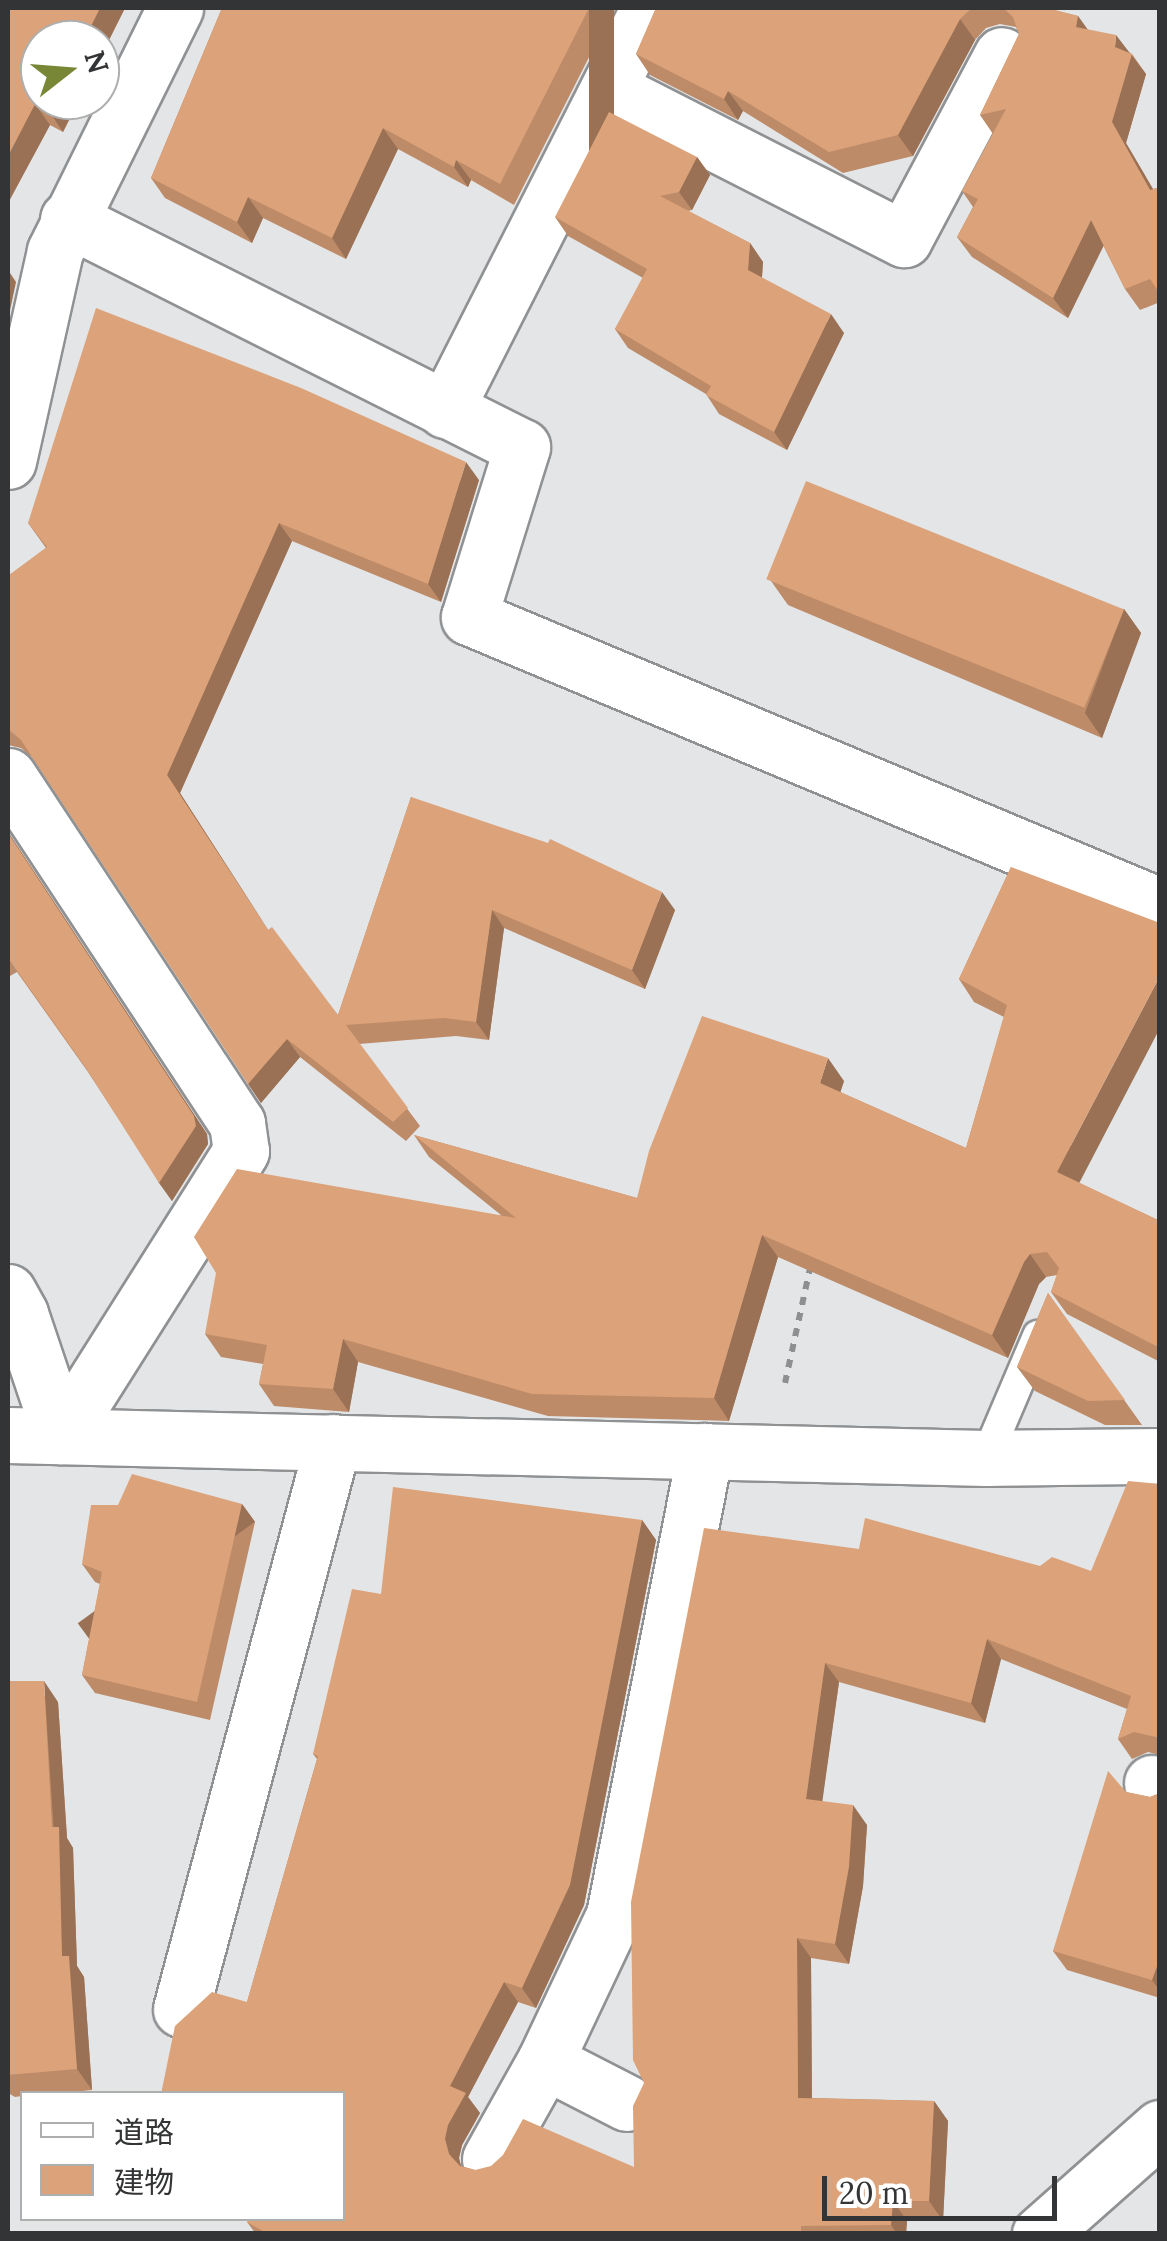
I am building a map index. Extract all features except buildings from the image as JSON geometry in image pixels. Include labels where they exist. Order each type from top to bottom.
[{"type":"street","points":[[8,461],[55,251],[175,8]]},
{"type":"street","points":[[445,410],[649,8]]},
{"type":"street","points":[[609,90],[904,239],[1002,55]]},
{"type":"street","points":[[68,219],[522,447],[469,617],[1160,906]]},
{"type":"street","points":[[8,776],[236,1124],[241,1152],[24,1445]]},
{"type":"street","points":[[8,1292],[20,1314],[24,1445]]},
{"type":"street","points":[[24,1445],[333,1442],[986,1458],[1160,1456]]},
{"type":"street","points":[[181,2009],[333,1442]]},
{"type":"street","points":[[490,2159],[545,2060],[614,1915],[705,1451]]},
{"type":"street","points":[[545,2060],[627,2103]]},
{"type":"street","points":[[1040,2234],[1160,2128]]},
{"type":"lane","points":[[986,1458],[1048,1310]]},
{"type":"path","points":[[770,1453],[812,1259]]}]
